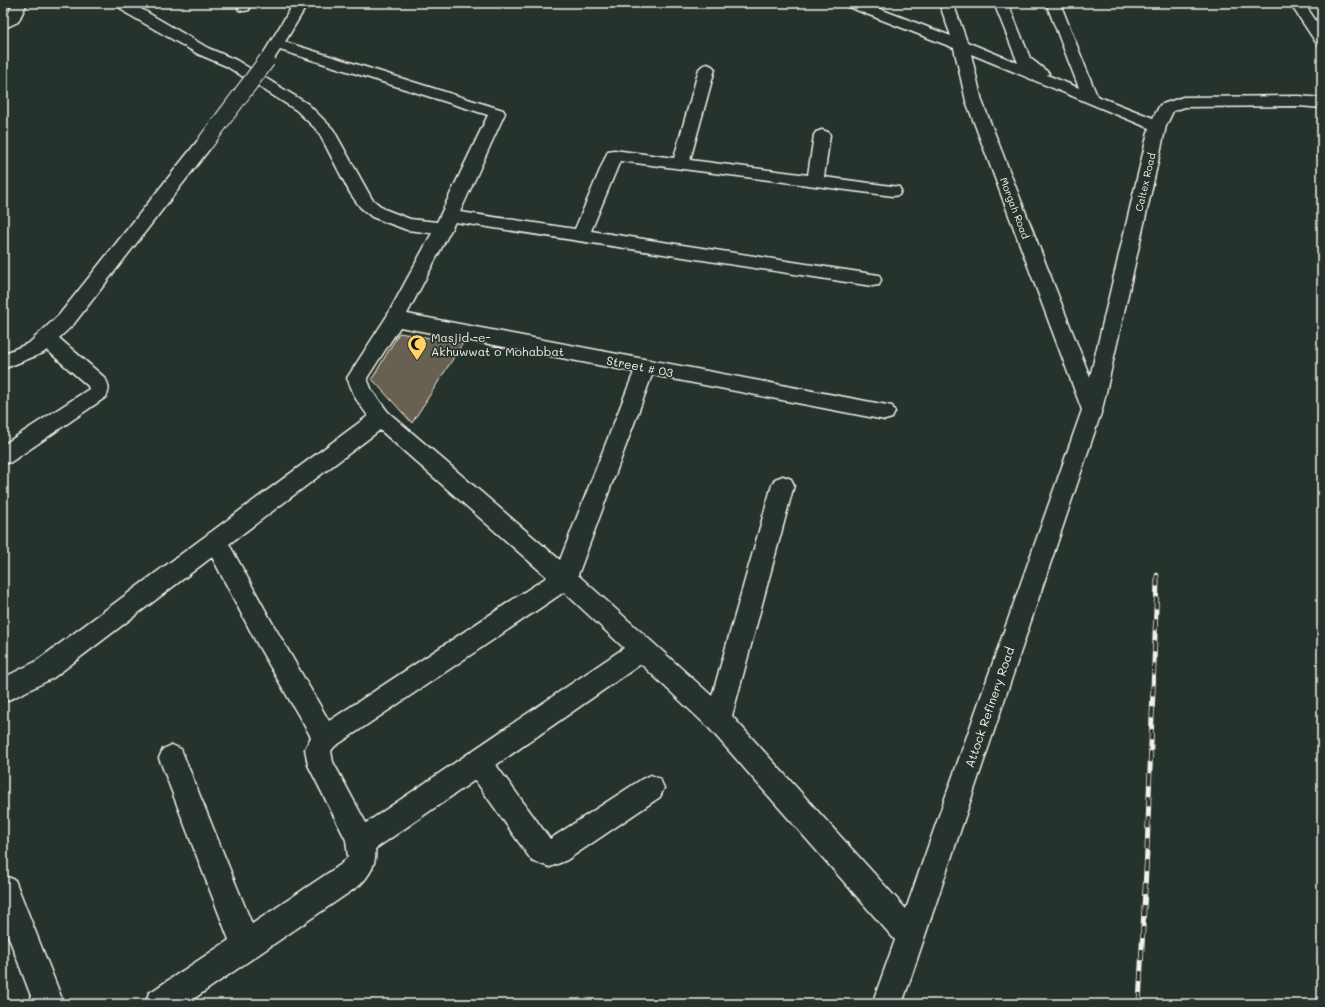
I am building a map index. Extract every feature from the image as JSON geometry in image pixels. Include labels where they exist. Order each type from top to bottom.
[{"type":"street","points":[[3,24],[13,19],[20,3]]},
{"type":"street","points":[[122,3],[203,51],[231,63],[302,107],[324,129],[366,203],[378,213],[407,224],[446,222],[581,236],[872,280]]},
{"type":"street","points":[[3,362],[36,348],[66,320],[267,60],[301,3]]},
{"type":"street","points":[[851,3],[961,45],[1158,126]]},
{"type":"street","name":"Morgah Road","points":[[946,3],[961,45],[974,101],[1092,410]]},
{"type":"street","points":[[1001,3],[1023,60],[1058,85]]},
{"type":"street","points":[[1053,3],[1091,99]]},
{"type":"street","points":[[1298,5],[1322,41]]},
{"type":"street","points":[[276,44],[497,113],[446,222],[395,319],[356,378],[363,394],[382,418],[565,578],[718,719],[910,935]]},
{"type":"street","points":[[680,164],[707,69]]},
{"type":"street","name":"Caltex Road","points":[[1092,410],[1158,126],[1166,108],[1183,102],[1300,101],[1322,103]]},
{"type":"street","points":[[815,181],[822,135]]},
{"type":"street","points":[[581,236],[614,155],[893,191]]},
{"type":"street","name":"Street # 03","points":[[395,319],[645,368],[885,412]]},
{"type":"street","points":[[3,456],[99,392],[98,383],[46,338]]},
{"type":"street","points":[[160,1004],[350,875],[358,867],[362,858],[359,837],[321,765],[318,749],[325,738],[565,578],[645,368]]},
{"type":"street","name":"Attock Refinery Road","points":[[887,1004],[1092,410]]},
{"type":"street","points":[[3,691],[44,670],[382,418]]},
{"type":"street","points":[[718,719],[783,485]]},
{"type":"street","points":[[216,542],[265,634],[325,738]]},
{"type":"street","points":[[360,844],[642,649]]},
{"type":"street","points":[[172,758],[246,946]]},
{"type":"street","points":[[478,762],[542,851],[550,853],[557,850],[651,788]]},
{"type":"street","points":[[5,890],[49,1004]]},
{"type":"building","name":"Masjid -e- Akhuwwat o Mohabbat","points":[[399,333],[463,343],[412,423],[372,379]]},
{"type":"railway","points":[[1157,575],[1157,582]]},
{"type":"railway","points":[[1139,1004],[1147,851],[1157,582]]},
{"type":"place","name":"Masjid -e- Akhuwwat o Mohabbat","points":[[417,361]]}]
